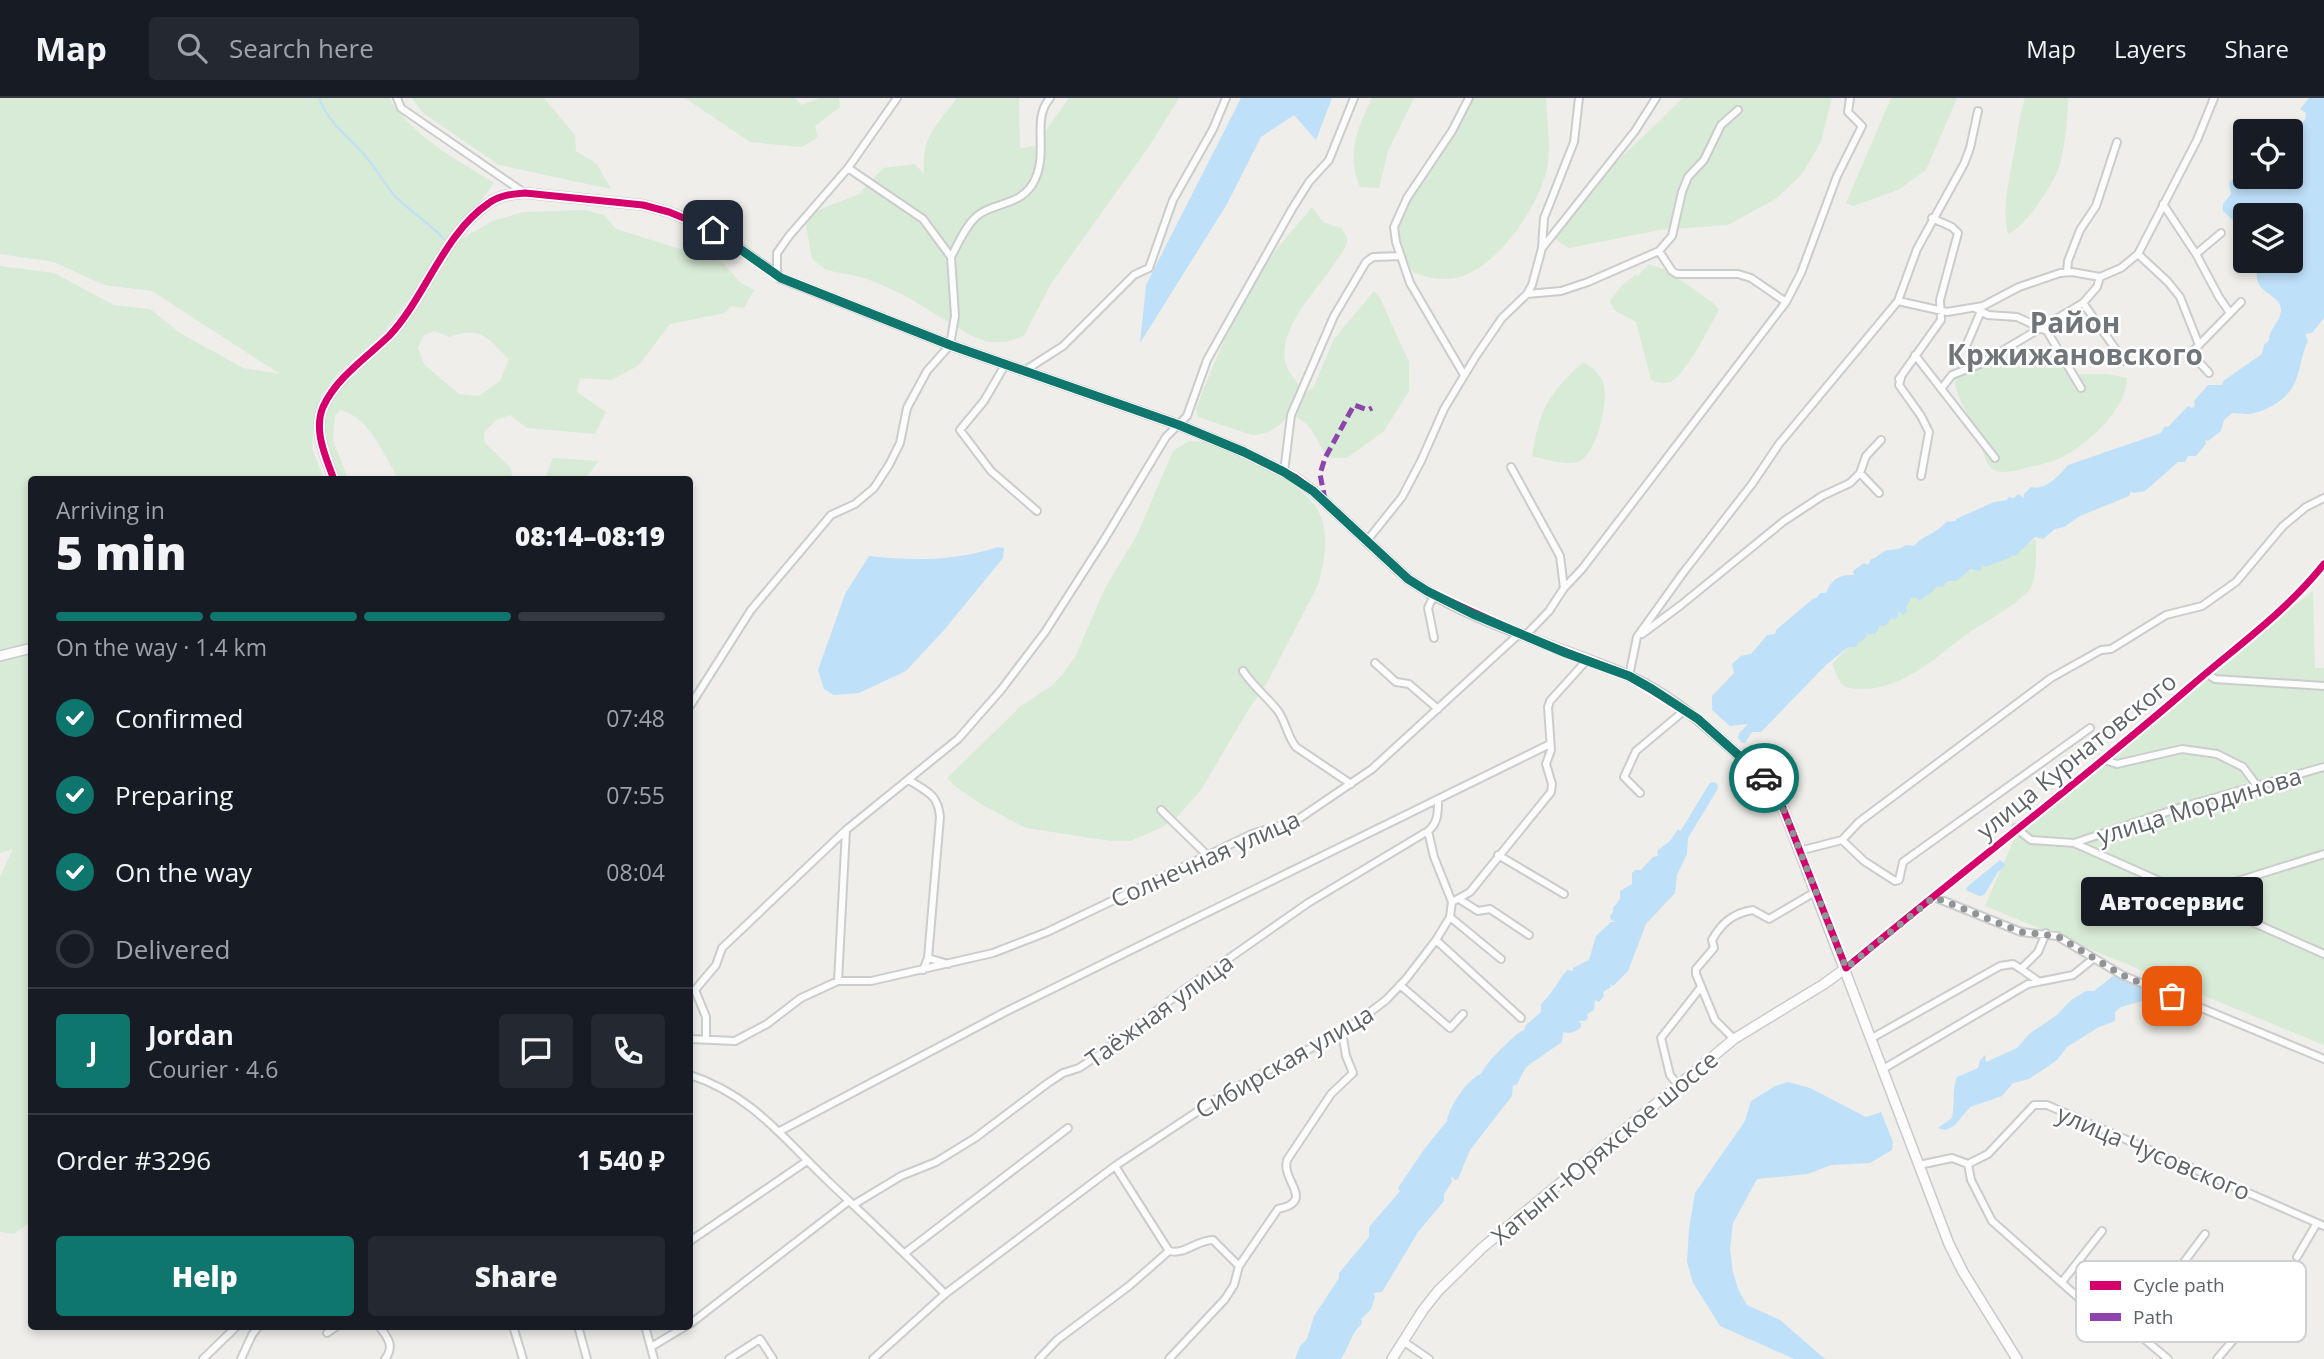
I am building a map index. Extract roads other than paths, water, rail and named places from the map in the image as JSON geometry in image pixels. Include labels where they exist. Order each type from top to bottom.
[{"type":"street","points":[[397,98],[401,108],[525,193]]},
{"type":"street","points":[[776,276],[777,253],[848,168],[897,98]]},
{"type":"street","points":[[951,257],[975,217],[987,210],[1010,204],[1031,186],[1041,165],[1042,136],[1039,119],[1050,98]]},
{"type":"street","points":[[1024,371],[1063,346],[1134,275],[1149,268],[1173,200],[1213,129],[1226,98]]},
{"type":"street","points":[[706,1038],[706,1017],[696,994],[697,986],[713,970],[722,948],[846,830],[958,738],[1045,632],[1166,437],[1187,416],[1208,360],[1284,222],[1309,182],[1329,160],[1354,98]]},
{"type":"street","points":[[1464,375],[1416,296],[1394,235],[1397,218],[1407,198],[1452,131],[1469,98]]},
{"type":"street","points":[[1366,542],[1402,497],[1444,409],[1464,375],[1502,318],[1527,294],[1542,248],[1542,228],[1547,207],[1574,142],[1579,98]]},
{"type":"street","points":[[1542,248],[1635,131],[1656,98]]},
{"type":"street","name":"Солнечная улица","points":[[838,981],[871,981],[950,964],[993,953],[1047,932],[1206,854],[1252,834],[1297,820],[1372,769],[1549,611],[1786,302],[1801,273],[1837,176],[1862,126],[1848,112],[1850,98]]},
{"type":"street","points":[[1898,301],[1939,312],[1978,310],[2031,281],[2067,272],[2100,277],[2122,268],[2138,254],[2197,140],[2214,98]]},
{"type":"street","points":[[1527,294],[1561,291],[1659,251],[1672,236],[1688,177],[1704,160],[1721,125],[1738,110]]},
{"type":"street","points":[[1629,676],[1637,637],[1779,444],[1898,301],[1917,249],[1964,164],[1978,111]]},
{"type":"street","points":[[2067,272],[2068,261],[2080,230],[2096,206],[2117,142]]},
{"type":"street","points":[[693,701],[751,610],[831,514],[855,504],[874,488],[900,443],[908,408],[927,371],[950,345],[955,316],[951,257],[923,219],[848,168]]},
{"type":"street","points":[[333,476],[320,440],[323,407],[331,394],[391,333],[472,218],[489,202],[507,194],[525,193],[643,205],[669,212],[713,230],[776,276],[950,345],[1179,425],[1284,472],[1313,491],[1408,579],[1434,595],[1522,635],[1629,676],[1685,710],[1770,785],[1783,808],[1846,968],[1943,1230],[1963,1272],[2017,1359]]},
{"type":"street","points":[[2163,204],[2230,313]]},
{"type":"street","points":[[1921,476],[1928,432],[1921,416],[1899,385],[1900,378],[1941,320],[1940,300],[1958,233],[1952,227],[1932,218]]},
{"type":"street","points":[[2196,254],[2221,233]]},
{"type":"street","points":[[1659,251],[1677,274],[1738,274],[1751,278],[1786,302]]},
{"type":"street","points":[[2138,254],[2180,297],[2199,345]]},
{"type":"street","points":[[1284,472],[1292,415],[1334,316],[1366,262],[1373,257],[1401,256]]},
{"type":"street","points":[[1941,389],[1952,375],[1980,364],[2083,303],[2097,287],[2100,277]]},
{"type":"street","points":[[2209,373],[2192,355],[2241,302]]},
{"type":"street","points":[[2083,303],[2124,361]]},
{"type":"street","points":[[1978,310],[1989,315],[2017,317],[2047,331],[2081,388]]},
{"type":"street","points":[[1967,344],[1978,310]]},
{"type":"street","points":[[1915,355],[1995,458]]},
{"type":"street","points":[[1006,365],[984,401],[961,430],[991,471],[1037,511]]},
{"type":"street","points":[[1637,637],[1681,606],[1784,521],[1822,496],[1850,483],[1860,473],[1866,456],[1881,440]]},
{"type":"street","points":[[1511,467],[1560,556],[1564,589]]},
{"type":"street","points":[[1860,473],[1879,494]]},
{"type":"street","points":[[1799,851],[1842,840],[1859,822],[2051,678],[2101,650],[2111,649],[2166,615],[2202,606],[2236,582],[2283,526],[2306,507],[2324,498]]},
{"type":"street","name":"улица Курнатовского","points":[[1846,968],[2016,828],[2105,760],[2286,605],[2324,564]]},
{"type":"street","points":[[1668,594],[1681,606]]},
{"type":"street","points":[[1434,595],[1428,608],[1434,638]]},
{"type":"street","points":[[0,656],[28,649]]},
{"type":"street","points":[[1438,801],[1438,816],[1434,827],[1428,831],[1434,857],[1452,902],[1471,892],[1551,792],[1552,784],[1546,764],[1551,750],[1548,714],[1550,701],[1586,661]]},
{"type":"street","points":[[1375,663],[1396,682],[1409,684],[1438,709]]},
{"type":"street","points":[[1243,671],[1255,688],[1279,712],[1290,740],[1296,747],[1351,784]]},
{"type":"street","points":[[2206,673],[2215,680],[2324,686]]},
{"type":"street","points":[[1640,793],[1624,777],[1636,751],[1685,710]]},
{"type":"street","points":[[1842,840],[1864,862],[1895,881],[1899,880],[1903,862],[2090,728]]},
{"type":"street","points":[[780,1131],[1005,1012],[1550,744]]},
{"type":"street","points":[[2105,760],[2117,764],[2182,748],[2217,754],[2242,767],[2258,787]]},
{"type":"street","name":"улица Мординова","points":[[2074,843],[2182,807],[2324,769]]},
{"type":"street","points":[[909,780],[939,803],[928,958],[923,970]]},
{"type":"street","points":[[1161,810],[1206,854]]},
{"type":"street","points":[[2016,828],[2031,840],[2074,843],[2324,954]]},
{"type":"street","points":[[693,1039],[735,1041],[751,1034],[782,1013],[790,1004],[838,981],[846,830]]},
{"type":"street","name":"Таёжная улица","points":[[693,1321],[851,1203],[936,1161],[975,1138],[1048,1083],[1100,1054],[1181,992],[1308,903],[1428,831]]},
{"type":"street","points":[[2193,895],[2324,854]]},
{"type":"street","points":[[1498,855],[1564,894]]},
{"type":"street","points":[[1734,1038],[1715,1020],[1700,987],[1696,969],[1714,948],[1712,940],[1719,926],[1738,912],[1754,910],[1769,919],[1815,892]]},
{"type":"street","points":[[1934,897],[2021,932],[2057,936],[2122,975],[2324,1059]]},
{"type":"street","points":[[1459,899],[1478,911],[1490,909],[1529,934]]},
{"type":"street","name":"Сибирская улица","points":[[873,1359],[945,1294],[1115,1166],[1227,1092],[1342,1032],[1386,1000],[1436,940],[1450,917],[1452,902]]},
{"type":"street","points":[[1450,917],[1501,959]]},
{"type":"street","points":[[2021,969],[2038,952],[2046,933]]},
{"type":"street","points":[[1436,940],[1521,1018]]},
{"type":"street","points":[[928,958],[950,964]]},
{"type":"street","points":[[1883,1069],[2028,984],[2073,975],[2093,959]]},
{"type":"street","points":[[1872,1038],[2000,966],[2013,964],[2038,981]]},
{"type":"street","name":"Хатынг-Юряхское шоссе","points":[[1392,1359],[1423,1310],[1456,1272],[1734,1038],[1846,968]]},
{"type":"street","points":[[1400,985],[1450,1027],[1463,1014]]},
{"type":"street","points":[[1678,1085],[1670,1075],[1661,1038],[1700,987]]},
{"type":"street","points":[[1169,1359],[1225,1299],[1234,1285],[1239,1266],[1278,1209],[1294,1202],[1297,1193],[1286,1172],[1287,1160],[1331,1094],[1353,1073],[1346,1056],[1342,1032]]},
{"type":"street","points":[[693,1076],[731,1092],[780,1131],[807,1161],[945,1294]]},
{"type":"street","name":"улица Чусовского","points":[[1968,1164],[1988,1154],[2034,1105],[2046,1105],[2324,1227]]},
{"type":"street","points":[[905,1253],[1068,1128]]},
{"type":"street","points":[[1919,1165],[1952,1158],[1968,1164],[1971,1180],[1992,1221],[2076,1295]]},
{"type":"street","points":[[693,1239],[807,1161]]},
{"type":"street","points":[[1115,1166],[1169,1251],[1179,1253],[1203,1241],[1213,1240],[1239,1266]]},
{"type":"street","points":[[2297,1257],[2317,1223]]},
{"type":"street","points":[[2078,1261],[2102,1231]]},
{"type":"street","points":[[2185,1261],[2205,1234]]},
{"type":"street","points":[[1039,1359],[1057,1340],[1129,1286],[1169,1251]]},
{"type":"street","points":[[2062,1282],[2076,1264]]},
{"type":"street","points":[[203,1359],[233,1330]]},
{"type":"street","points":[[242,1359],[256,1330]]},
{"type":"street","points":[[327,1333],[331,1330]]},
{"type":"street","points":[[382,1330],[390,1341],[391,1349],[385,1359]]},
{"type":"street","points":[[514,1330],[523,1359]]},
{"type":"street","points":[[579,1330],[587,1359]]},
{"type":"street","points":[[646,1330],[654,1359]]},
{"type":"street","name":"Таёжная улица","points":[[651,1347],[680,1330]]},
{"type":"street","points":[[729,1359],[760,1339],[773,1359]]},
{"type":"street","points":[[1403,1341],[1429,1359]]},
{"type":"street","points":[[2148,1342],[2168,1359]]},
{"type":"street","points":[[2217,1359],[2232,1342]]},
{"type":"water","points":[[1241,98],[1332,98],[1316,140],[1294,115],[1261,137],[1227,204],[1140,343],[1146,285]]},
{"type":"water","points":[[2309,98],[2324,98],[2324,318],[2312,333],[2305,334],[2308,341],[2296,379],[2287,394],[2277,403],[2260,411],[2249,414],[2232,413],[2224,420],[2221,431],[2208,441],[2205,440],[2206,444],[2196,456],[2188,456],[2185,462],[2178,462],[2145,491],[2131,491],[2129,496],[2080,516],[2064,527],[2055,529],[2043,539],[2035,537],[2015,556],[2011,555],[1986,567],[1981,564],[1979,571],[1971,569],[1956,581],[1948,581],[1943,587],[1937,586],[1919,601],[1917,598],[1911,598],[1906,608],[1908,611],[1903,615],[1898,611],[1898,617],[1894,620],[1892,618],[1885,626],[1880,625],[1875,635],[1866,632],[1867,637],[1856,647],[1848,647],[1826,665],[1761,732],[1752,732],[1745,743],[1742,743],[1738,738],[1739,733],[1748,724],[1730,726],[1712,710],[1712,696],[1734,673],[1732,664],[1741,656],[1751,654],[1767,635],[1775,634],[1776,630],[1820,593],[1826,593],[1836,579],[1854,575],[1853,571],[1864,563],[1868,565],[1871,559],[1885,551],[1906,545],[1914,546],[1946,522],[1956,521],[1994,502],[2007,500],[2008,497],[2014,498],[2018,494],[2024,498],[2024,494],[2031,487],[2046,485],[2068,465],[2161,433],[2165,426],[2168,427],[2188,406],[2195,406],[2194,401],[2208,385],[2222,385],[2223,381],[2262,354],[2281,307],[2260,286],[2256,273],[2303,273],[2303,203],[2233,203],[2233,220],[2223,211],[2223,204],[2231,194],[2229,183],[2233,179],[2233,189],[2303,189],[2303,122],[2306,113],[2300,109]]},
{"type":"water","points":[[1004,548],[1003,558],[944,630],[906,671],[859,693],[834,695],[824,689],[818,670],[845,594],[869,556],[934,559]]},
{"type":"water","points":[[1678,829],[1688,837],[1687,854],[1677,875],[1675,893],[1646,924],[1628,971],[1613,986],[1610,984],[1611,987],[1603,992],[1604,996],[1599,1002],[1595,1000],[1594,1010],[1587,1014],[1588,1018],[1578,1021],[1581,1027],[1573,1032],[1563,1032],[1562,1042],[1526,1067],[1517,1084],[1513,1086],[1512,1096],[1470,1150],[1458,1179],[1455,1180],[1451,1176],[1452,1182],[1444,1194],[1444,1201],[1418,1232],[1382,1292],[1374,1293],[1371,1309],[1361,1319],[1362,1324],[1341,1359],[1295,1359],[1300,1346],[1307,1339],[1314,1316],[1339,1278],[1339,1273],[1369,1237],[1369,1227],[1400,1191],[1398,1188],[1447,1121],[1460,1094],[1500,1050],[1541,1012],[1541,1004],[1567,970],[1573,971],[1573,968],[1589,960],[1596,936],[1611,922],[1616,922],[1611,920],[1610,916],[1620,899],[1620,891],[1632,884],[1632,873],[1641,870],[1653,857],[1658,856],[1657,851],[1670,841]]},
{"type":"water","points":[[2000,860],[2006,865],[1998,872],[1984,895],[1979,896],[1966,890],[1967,887]]},
{"type":"water","points":[[2113,976],[2148,989],[2153,998],[2121,1007],[2115,1012],[2115,1021],[2099,1027],[2067,1047],[2057,1060],[2029,1079],[2013,1083],[2002,1096],[1970,1107],[1954,1126],[1946,1130],[1938,1128],[1952,1118],[1957,1077],[1978,1068],[1985,1055],[1986,1062],[2017,1048],[2029,1034],[2057,1015],[2071,1000],[2086,991],[2094,991]]},
{"type":"water","points":[[1788,1082],[1810,1088],[1866,1117],[1881,1112],[1893,1142],[1892,1150],[1870,1163],[1831,1165],[1808,1174],[1757,1179],[1733,1223],[1730,1249],[1733,1272],[1747,1305],[1780,1320],[1825,1359],[1794,1359],[1720,1326],[1693,1283],[1687,1262],[1695,1193],[1745,1121],[1751,1101],[1775,1086]]},
{"type":"waterway","points":[[319,98],[333,122],[370,162],[387,187],[444,239]]},
{"type":"waterway","points":[[1678,845],[1713,787]]},
{"type":"place","name":"Автосервис","points":[[2172,996]]},
{"type":"district","name":"Район Кржижановского","points":[[2075,338]]}]
